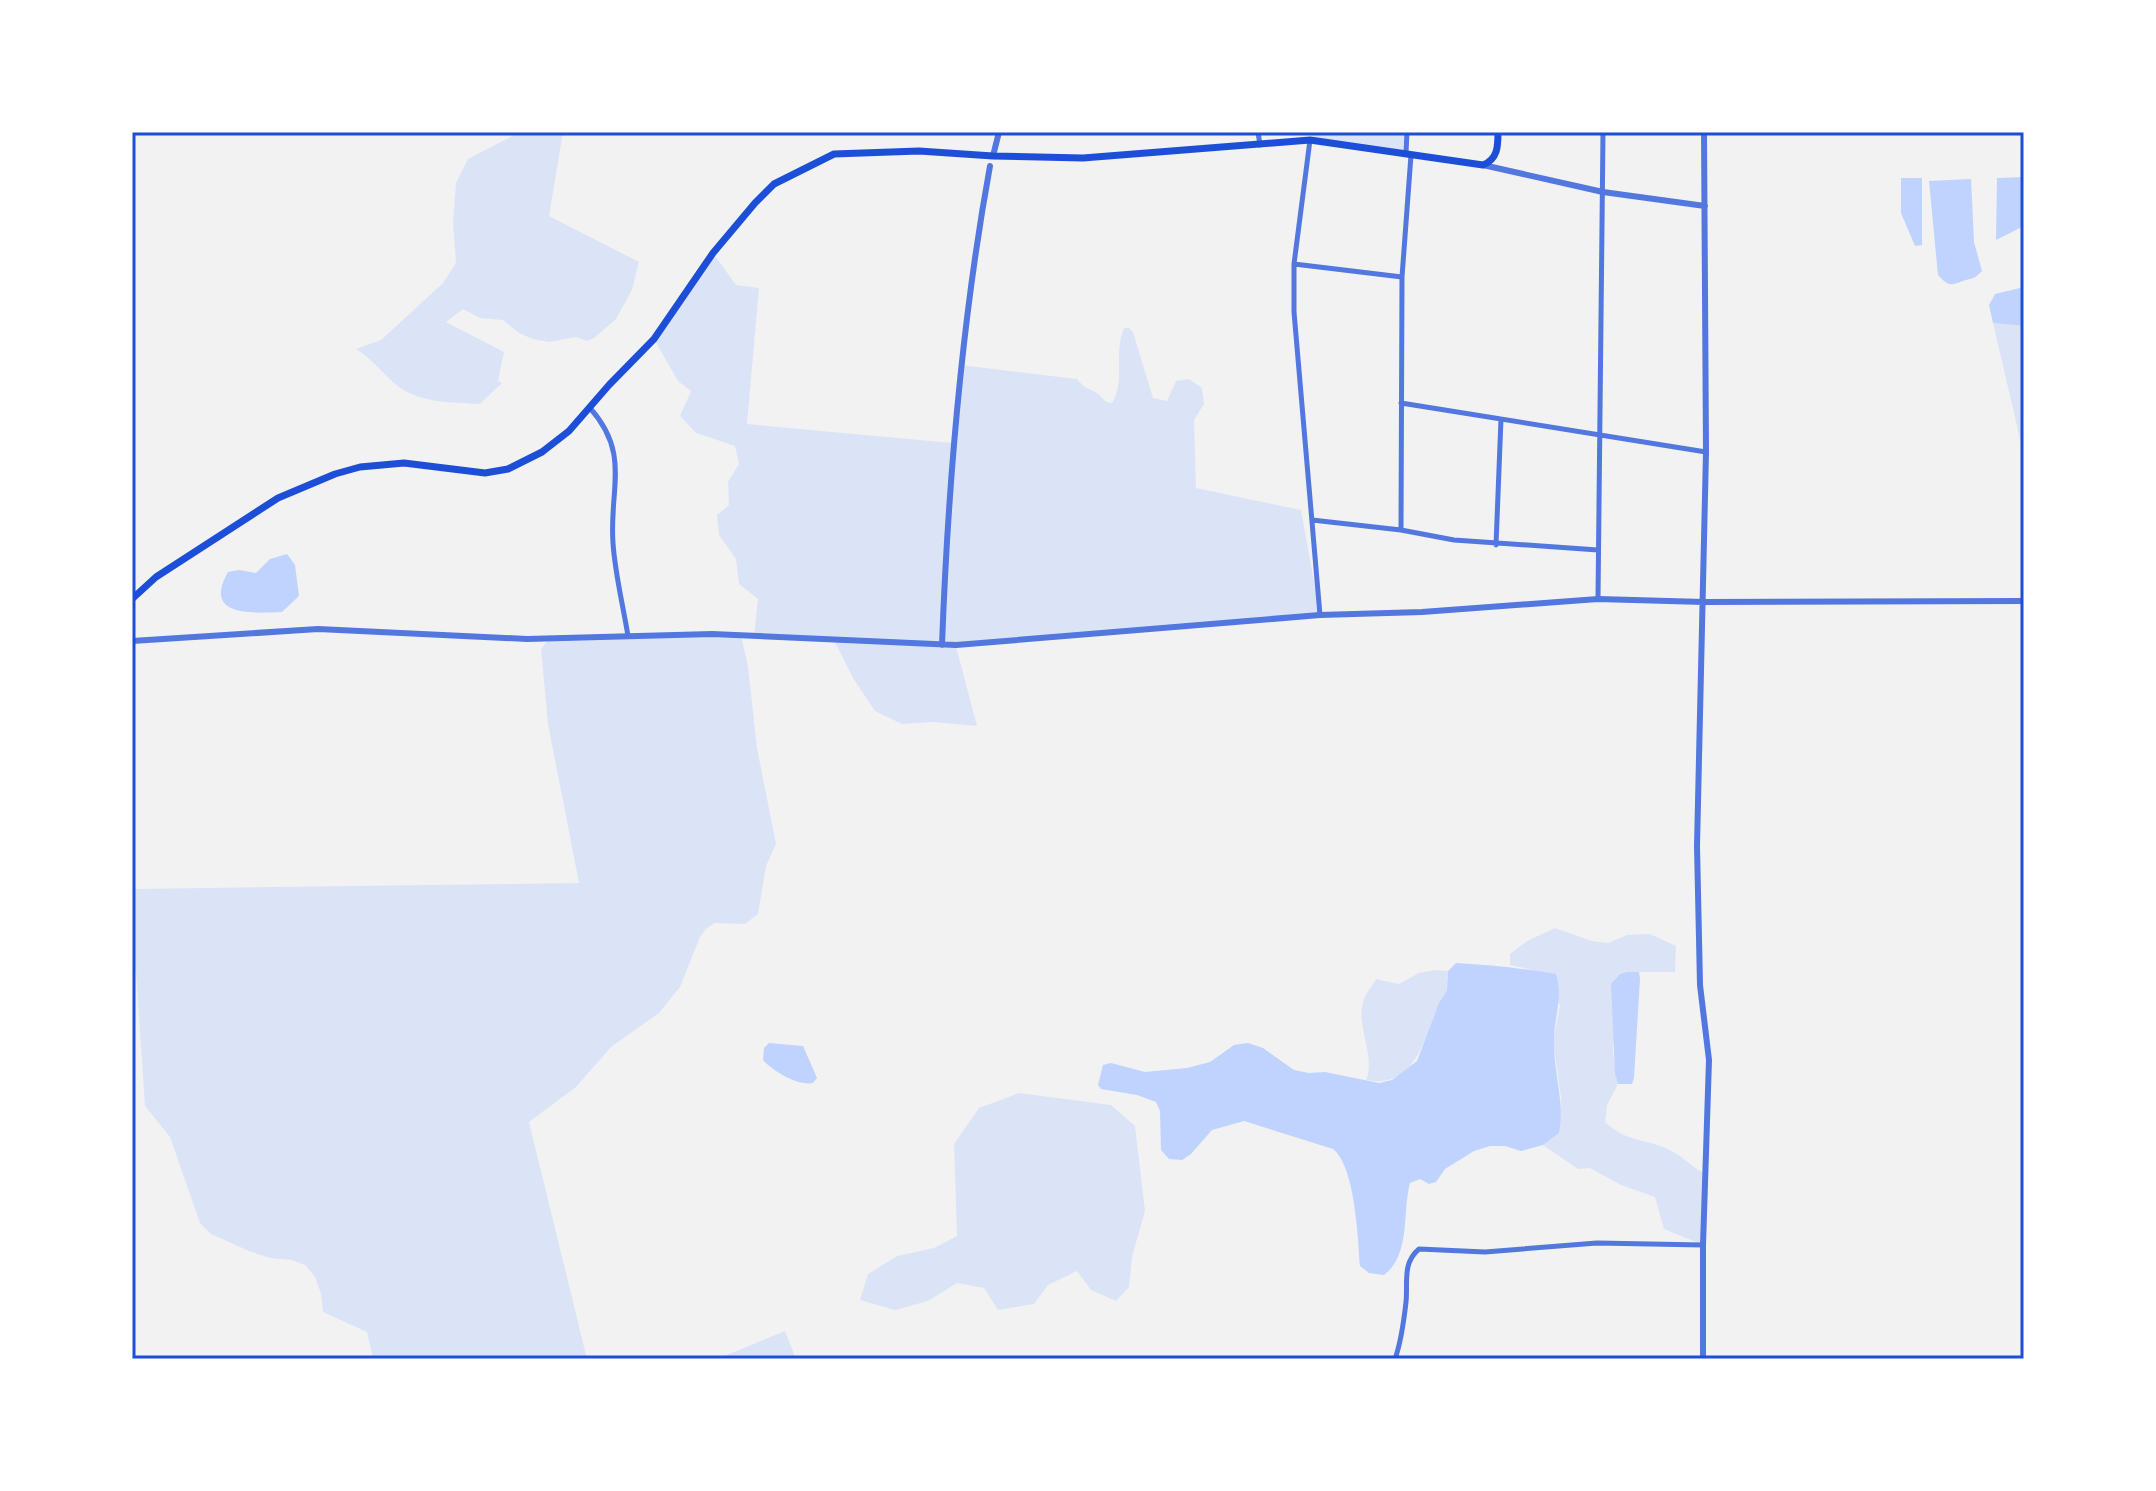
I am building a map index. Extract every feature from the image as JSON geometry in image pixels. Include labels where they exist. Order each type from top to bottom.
[{"type":"main road","points":[[132,599],[156,577],[278,498],[321,480],[360,467],[404,463],[485,473],[508,469],[542,452],[569,431],[654,339],[713,253],[774,184],[834,154],[919,151],[1083,158],[1310,140],[1483,165],[1493,159],[1498,150],[1498,132]]},
{"type":"street","points":[[993,156],[999,132]]},
{"type":"street","points":[[1258,132],[1261,146]]},
{"type":"street","points":[[1401,530],[1402,277],[1407,132]]},
{"type":"street","points":[[1598,599],[1603,132]]},
{"type":"street","points":[[1703,1359],[1709,1060],[1700,985],[1697,846],[1706,452],[1704,132]]},
{"type":"street","points":[[1310,140],[1294,264],[1297,372],[1320,615]]},
{"type":"street","points":[[1483,165],[1603,192],[1705,206]]},
{"type":"street","points":[[942,645],[954,418],[973,258],[990,166]]},
{"type":"street","points":[[1294,264],[1402,277]]},
{"type":"street","points":[[1401,403],[1706,452]]},
{"type":"street","points":[[590,408],[609,435],[616,466],[613,549],[628,636]]},
{"type":"street","points":[[1496,544],[1501,419]]},
{"type":"street","points":[[1312,520],[1401,530],[1454,540],[1598,550]]},
{"type":"street","points":[[132,641],[318,629],[527,639],[712,634],[942,645],[999,644],[1320,615],[1422,612],[1598,599],[1704,602],[2024,601]]},
{"type":"street","points":[[1395,1359],[1406,1301],[1405,1279],[1409,1261],[1419,1249],[1485,1252],[1597,1243],[1703,1245]]},
{"type":"shaded area","points":[[520,132],[563,132],[549,216],[639,262],[632,290],[616,319],[587,341],[576,337],[549,342],[533,339],[519,333],[503,320],[480,318],[463,309],[446,322],[504,352],[498,381],[502,383],[480,404],[435,401],[413,395],[394,383],[356,349],[381,340],[443,283],[456,263],[453,222],[456,183],[468,159]]},
{"type":"shaded area","points":[[1313,132],[1405,132],[1404,151],[1313,144]]},
{"type":"shaded area","points":[[713,253],[736,285],[759,288],[747,424],[952,443],[961,365],[1077,379],[1112,403],[1118,385],[1121,337],[1124,328],[1129,328],[1133,332],[1153,398],[1167,401],[1176,381],[1189,379],[1202,388],[1204,404],[1194,420],[1196,488],[1301,510],[1320,615],[956,646],[977,726],[932,722],[902,724],[875,711],[853,678],[834,640],[754,636],[758,599],[739,584],[736,559],[719,535],[717,515],[729,505],[728,482],[739,464],[735,446],[696,433],[680,416],[691,391],[678,381],[654,339]]},
{"type":"shaded area","points":[[1993,323],[2024,326],[2024,456]]},
{"type":"shaded area","points":[[741,635],[748,667],[757,748],[776,844],[766,866],[758,914],[745,924],[714,923],[706,929],[680,987],[659,1013],[611,1047],[576,1087],[529,1122],[587,1359],[373,1359],[367,1332],[323,1312],[315,1277],[305,1265],[249,1251],[211,1234],[200,1223],[170,1137],[145,1106],[136,971],[132,970],[132,718],[133,889],[579,883],[548,724],[541,649],[549,639]]},
{"type":"shaded area","points":[[1555,928],[1592,941],[1608,943],[1627,935],[1650,934],[1676,946],[1675,972],[1628,972],[1612,1005],[1615,1022],[1613,1052],[1618,1084],[1607,1105],[1605,1122],[1622,1134],[1668,1149],[1704,1173],[1703,1245],[1664,1229],[1655,1197],[1621,1185],[1590,1168],[1578,1169],[1543,1145],[1559,1133],[1561,1098],[1553,1041],[1560,1005],[1533,970],[1510,965],[1510,954],[1527,941]]},
{"type":"shaded area","points":[[1448,971],[1447,991],[1418,1055],[1402,1073],[1392,1078],[1366,1080],[1369,1061],[1362,1012],[1369,990],[1376,979],[1399,984],[1419,973]]},
{"type":"shaded area","points":[[1019,1093],[1111,1105],[1135,1126],[1145,1211],[1132,1257],[1129,1287],[1116,1301],[1091,1290],[1077,1271],[1048,1285],[1034,1304],[998,1310],[984,1288],[957,1283],[928,1301],[895,1310],[860,1300],[868,1274],[897,1256],[934,1248],[957,1236],[954,1144],[979,1108]]},
{"type":"shaded area","points":[[785,1331],[796,1359],[717,1359]]},
{"type":"water","points":[[2024,177],[2024,226],[1996,240],[1997,178]]},
{"type":"water","points":[[1901,178],[1922,178],[1922,245],[1915,246],[1901,213]]},
{"type":"water","points":[[1971,179],[1974,242],[1982,271],[1973,278],[1949,284],[1938,275],[1929,181]]},
{"type":"water","points":[[2024,287],[2024,326],[1993,323],[1989,305],[1995,294]]},
{"type":"water","points":[[287,554],[295,565],[299,596],[282,612],[246,612],[226,605],[222,587],[228,572],[256,573],[270,559]]},
{"type":"water","points":[[1456,963],[1556,974],[1559,1001],[1554,1055],[1561,1110],[1559,1133],[1543,1145],[1521,1151],[1490,1146],[1474,1151],[1445,1169],[1436,1182],[1429,1184],[1420,1179],[1410,1183],[1402,1245],[1393,1266],[1384,1275],[1369,1273],[1360,1266],[1351,1186],[1333,1149],[1244,1121],[1212,1130],[1182,1160],[1169,1159],[1161,1150],[1160,1111],[1156,1102],[1137,1095],[1101,1089],[1098,1085],[1103,1065],[1111,1063],[1145,1072],[1187,1068],[1210,1062],[1234,1045],[1248,1043],[1263,1048],[1294,1070],[1325,1072],[1379,1083],[1392,1080],[1417,1061],[1439,1003],[1447,991],[1448,971]]},
{"type":"water","points":[[1639,972],[1640,979],[1634,1078],[1632,1084],[1618,1084],[1611,984],[1620,974]]},
{"type":"water","points":[[769,1043],[803,1046],[817,1078],[813,1083],[793,1080],[768,1065],[763,1060],[764,1048]]}]
